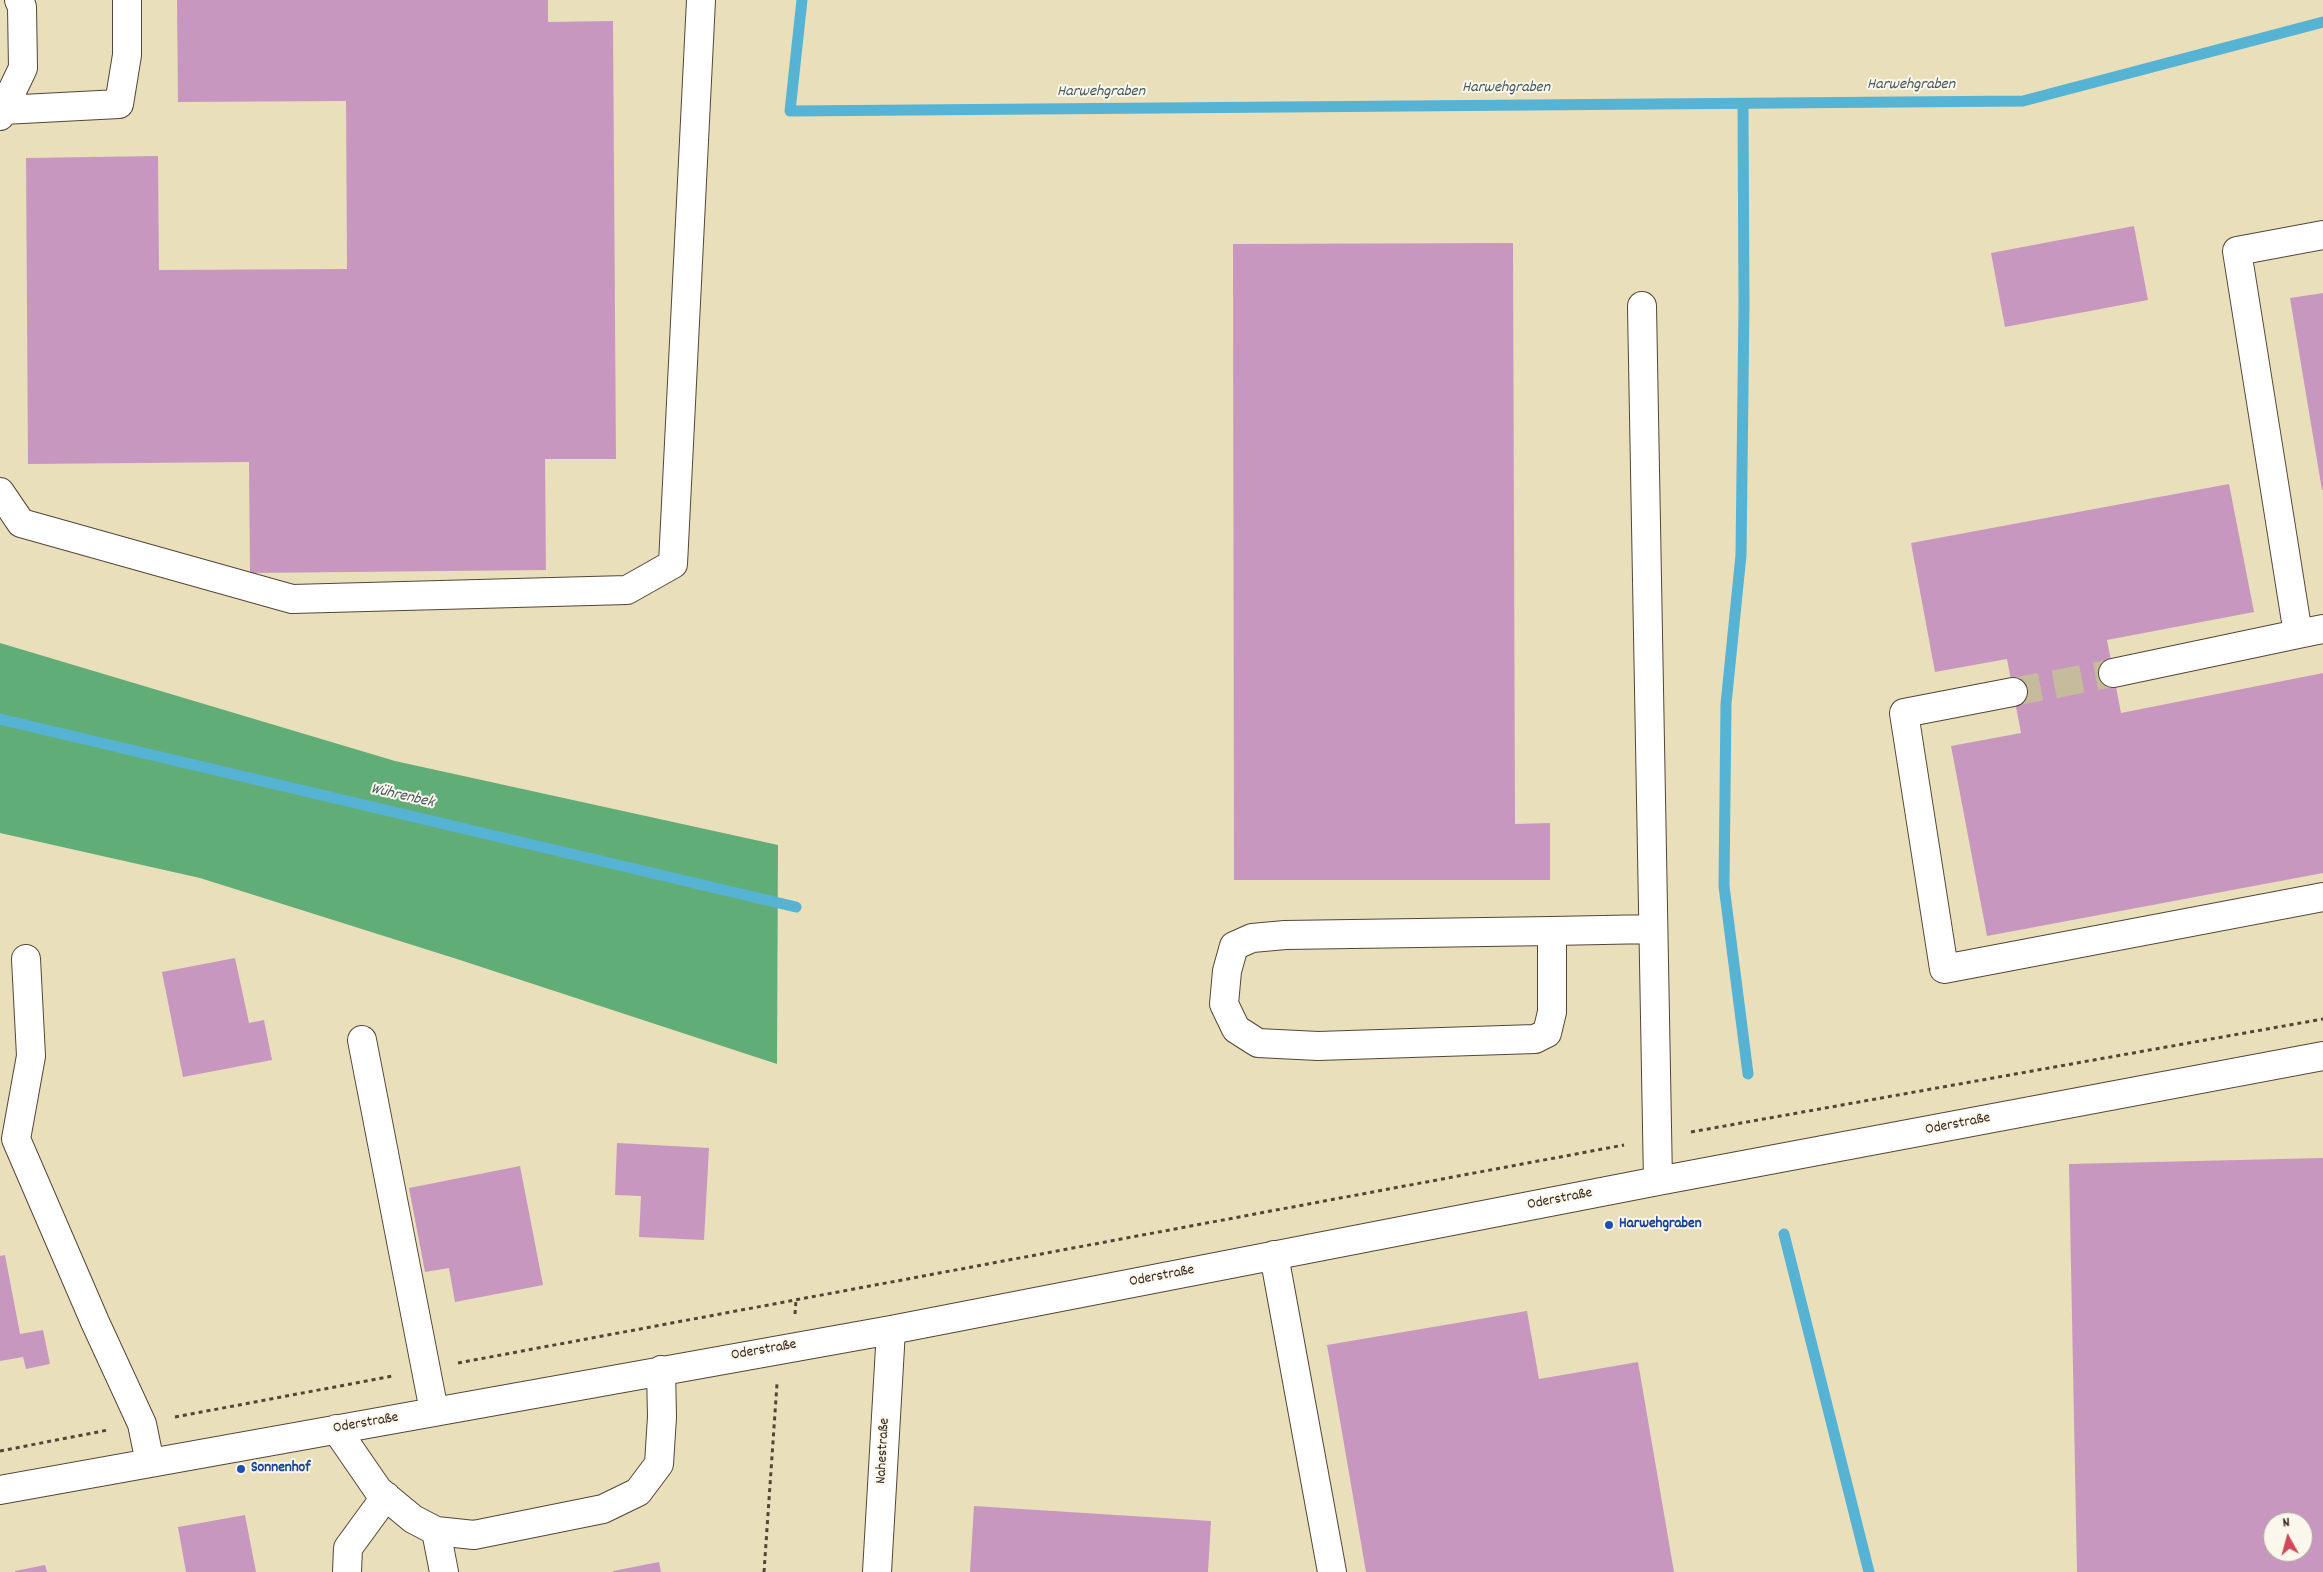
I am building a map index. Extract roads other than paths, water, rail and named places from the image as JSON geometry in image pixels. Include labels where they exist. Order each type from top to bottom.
[{"type":"street","points":[[2,113],[119,104],[127,55],[128,0]]},
{"type":"street","points":[[0,492],[21,523],[292,599],[627,590],[674,564],[701,0]]},
{"type":"street","points":[[2,113],[24,68],[20,3]]},
{"type":"street","points":[[2113,673],[2311,631],[2237,252],[2323,236]]},
{"type":"street","points":[[1642,306],[1658,1181]]},
{"type":"street","points":[[2013,692],[1904,713],[1944,969],[2323,896]]},
{"type":"street","points":[[1552,931],[1552,1012],[1547,1033],[1535,1039],[1318,1046],[1258,1042],[1236,1029],[1224,1004],[1227,971],[1234,946],[1252,938],[1285,935],[1653,929]]},
{"type":"street","points":[[26,959],[32,1056],[16,1139],[95,1322],[142,1424],[150,1463]]},
{"type":"street","points":[[362,1040],[434,1411]]},
{"type":"street","name":"Oderstraße","points":[[0,1490],[891,1330],[1658,1181],[2323,1056]]},
{"type":"street","points":[[1274,1255],[1332,1572]]},
{"type":"street","name":"Nahestraße","points":[[878,1572],[891,1330]]},
{"type":"street","points":[[336,1429],[378,1490],[413,1519],[436,1531],[474,1536],[603,1509],[638,1492],[658,1464],[662,1417],[661,1370]]},
{"type":"street","points":[[347,1572],[348,1548],[386,1496]]},
{"type":"street","points":[[436,1531],[444,1572]]},
{"type":"waterway","name":"Harwehgraben","points":[[802,0],[790,111],[2023,101],[2323,22]]},
{"type":"waterway","points":[[1743,104],[1744,305],[1741,555],[1726,704],[1724,886],[1748,1074]]},
{"type":"waterway","name":"Wührenbek","points":[[0,719],[796,907]]},
{"type":"waterway","points":[[1784,1234],[1869,1572]]},
{"type":"tunnel","points":[[2013,692],[2113,673]]},
{"type":"place","name":"Harwehgraben","points":[[1609,1225]]},
{"type":"place","name":"Sonnenhof","points":[[241,1469]]}]
